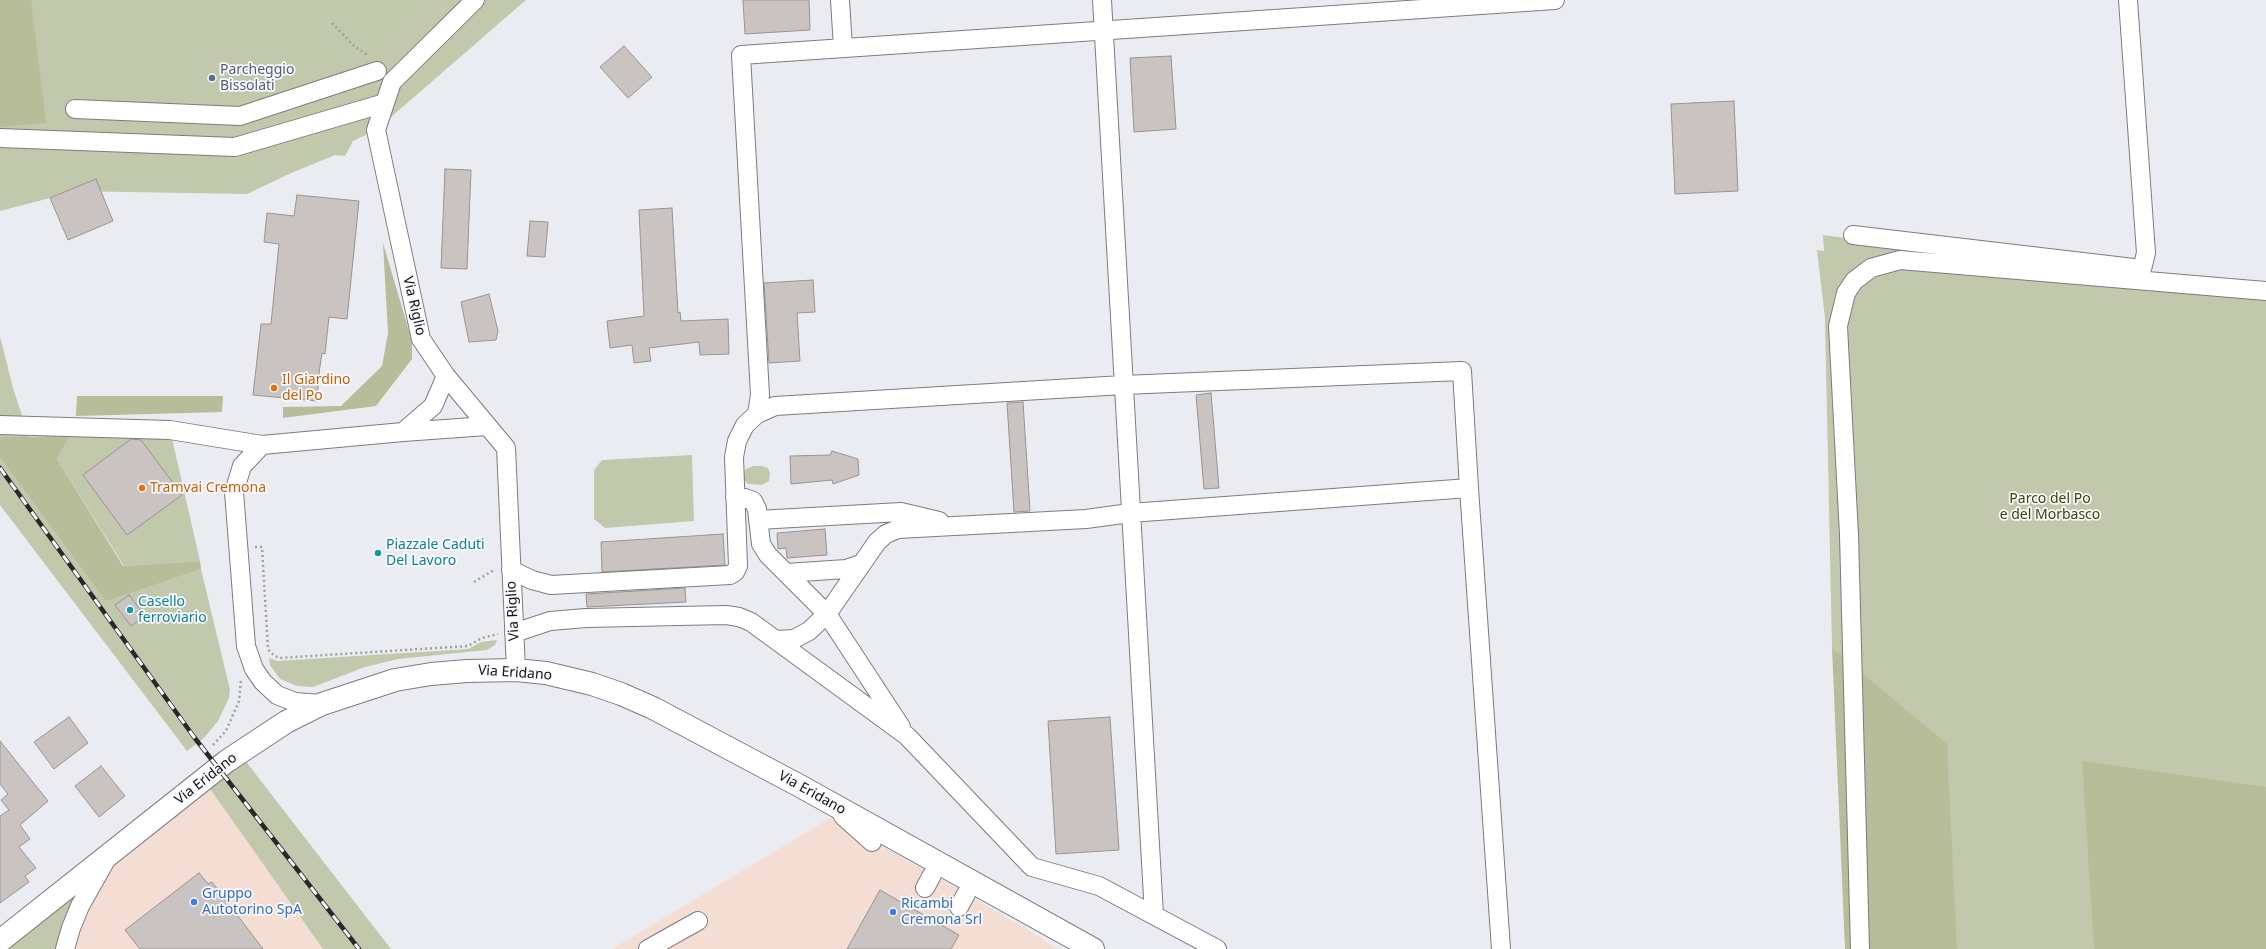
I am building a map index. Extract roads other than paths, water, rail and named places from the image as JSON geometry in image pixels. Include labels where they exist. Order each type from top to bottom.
[{"type":"main road","name":"Via Eridano","points":[[0,941],[107,858],[227,761],[286,722],[322,704],[366,688],[431,674],[468,670],[516,670],[546,673],[621,694],[681,723],[838,807],[1094,949]]},
{"type":"street","name":"Via Riglio","points":[[475,0],[392,82],[376,130],[421,339],[446,376],[506,448],[516,670]]},
{"type":"street","points":[[840,0],[843,48]]},
{"type":"street","points":[[1102,0],[1154,915]]},
{"type":"street","points":[[757,414],[760,395],[741,55],[1104,31],[1442,4],[1555,0]]},
{"type":"street","points":[[1853,235],[2142,269],[2146,253],[2128,0]]},
{"type":"street","points":[[75,109],[240,116],[374,64]]},
{"type":"street","points":[[0,138],[235,147],[385,103]]},
{"type":"street","points":[[1860,949],[1849,535],[1838,326],[1846,293],[1854,281],[1871,268],[1900,260],[2266,291]]},
{"type":"street","points":[[511,570],[532,580],[551,585],[730,575],[735,572],[738,566],[734,458],[738,441],[745,425],[757,414],[775,406],[1123,385],[1462,371],[1501,949]]},
{"type":"street","points":[[403,432],[433,406],[446,376]]},
{"type":"street","points":[[0,424],[170,430],[262,445],[487,426]]},
{"type":"street","points":[[262,445],[242,466],[234,492],[246,646],[254,669],[263,682],[277,695],[295,702],[322,704]]},
{"type":"street","points":[[776,640],[794,639],[809,630],[827,614],[876,542],[886,534],[898,529],[1086,519],[1130,513],[1469,488]]},
{"type":"street","points":[[735,498],[745,498],[753,501],[757,509],[761,544],[768,555],[827,614],[907,736]]},
{"type":"street","points":[[758,520],[901,512],[963,526]]},
{"type":"street","points":[[786,573],[846,569],[861,564]]},
{"type":"street","points":[[514,633],[535,625],[564,620],[726,615],[739,617],[751,622],[907,736],[1032,867],[1099,886],[1217,949]]},
{"type":"street","points":[[838,807],[844,819],[872,842]]},
{"type":"street","points":[[65,949],[70,928],[80,906],[107,858]]},
{"type":"street","points":[[1014,905],[1071,949]]},
{"type":"street","points":[[648,949],[698,921]]},
{"type":"railway","points":[[0,468],[194,737],[359,949]]},
{"type":"place","name":"Parcheggio Bissolati","points":[[212,78]]},
{"type":"place","name":"Il Giardino del Po","points":[[274,388]]},
{"type":"place","name":"Tramvai Cremona","points":[[142,488]]},
{"type":"place","name":"Piazzale Caduti Del Lavoro","points":[[378,553]]},
{"type":"place","name":"Casello ferroviario","points":[[130,610]]},
{"type":"place","name":"Gruppo Autotorino SpA","points":[[194,902]]},
{"type":"place","name":"Ricambi Cremona Srl","points":[[893,912]]},
{"type":"park label","name":"Parco del Po e del Morbasco","points":[[2050,508]]}]
